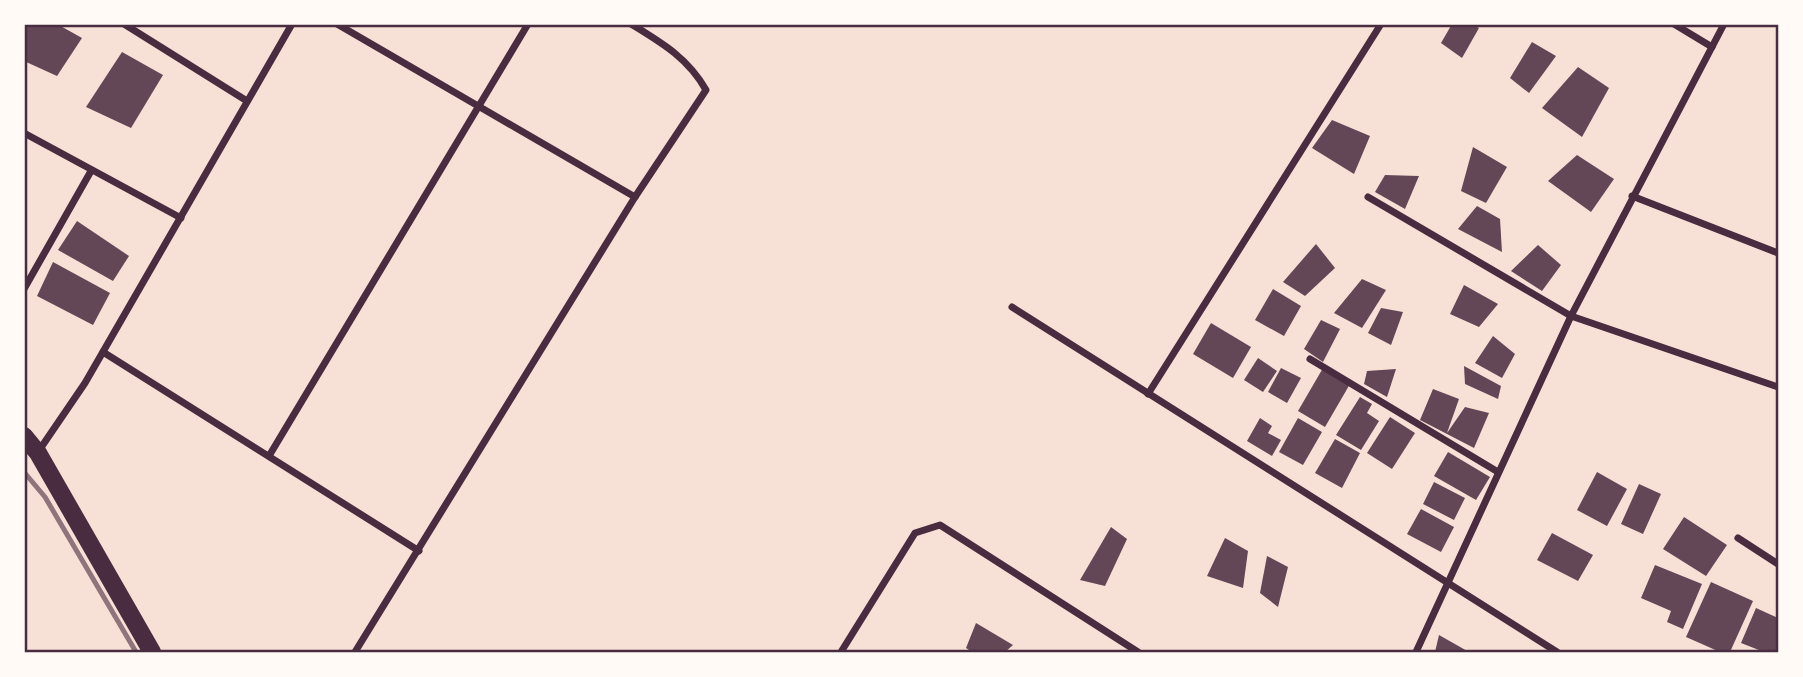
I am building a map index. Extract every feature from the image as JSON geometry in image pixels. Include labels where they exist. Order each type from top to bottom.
[{"type":"main road","points":[[24,436],[38,453],[152,653]]},
{"type":"street","points":[[124,24],[247,101]]},
{"type":"street","points":[[38,453],[103,352],[292,24]]},
{"type":"street","points":[[337,24],[635,197]]},
{"type":"street","points":[[268,456],[480,108],[528,24]]},
{"type":"street","points":[[355,653],[635,197],[706,90],[696,72],[672,49],[631,24]]},
{"type":"street","points":[[1147,394],[1381,24]]},
{"type":"street","points":[[1674,24],[1712,47]]},
{"type":"street","points":[[1416,653],[1572,316],[1632,196],[1724,24]]},
{"type":"street","points":[[24,133],[181,218]]},
{"type":"street","points":[[24,289],[90,171]]},
{"type":"street","points":[[1632,196],[1779,253]]},
{"type":"street","points":[[1368,197],[1572,316],[1779,387]]},
{"type":"street","points":[[1012,307],[1557,653]]},
{"type":"street","points":[[103,352],[419,551]]},
{"type":"street","points":[[1310,359],[1498,472]]},
{"type":"street","points":[[841,653],[915,533],[940,525],[1138,653]]},
{"type":"street","points":[[1738,537],[1779,564]]},
{"type":"building","points":[[29,24],[57,24],[82,38],[57,76],[24,61],[24,31]]},
{"type":"building","points":[[1452,24],[1472,24],[1479,28],[1462,58],[1441,43]]},
{"type":"building","points":[[1532,42],[1556,56],[1529,93],[1510,78]]},
{"type":"building","points":[[122,52],[163,75],[131,128],[86,107]]},
{"type":"building","points":[[1578,67],[1609,88],[1582,137],[1542,108]]},
{"type":"building","points":[[1332,120],[1370,136],[1354,174],[1312,148]]},
{"type":"building","points":[[1473,147],[1507,167],[1486,203],[1461,191]]},
{"type":"building","points":[[1577,155],[1614,179],[1591,212],[1548,181]]},
{"type":"building","points":[[1385,175],[1419,176],[1405,209],[1375,192]]},
{"type":"building","points":[[1477,206],[1500,219],[1502,252],[1458,229]]},
{"type":"building","points":[[77,221],[129,256],[113,281],[58,250]]},
{"type":"building","points":[[1316,244],[1335,268],[1305,296],[1283,282]]},
{"type":"building","points":[[1538,245],[1561,265],[1542,291],[1511,271]]},
{"type":"building","points":[[53,262],[110,293],[93,325],[37,296]]},
{"type":"building","points":[[1362,279],[1386,290],[1362,328],[1334,313]]},
{"type":"building","points":[[1464,285],[1498,304],[1479,327],[1450,314]]},
{"type":"building","points":[[1273,289],[1301,306],[1284,336],[1255,320]]},
{"type":"building","points":[[1381,308],[1403,312],[1391,345],[1368,333]]},
{"type":"building","points":[[1321,320],[1340,329],[1323,362],[1304,349]]},
{"type":"building","points":[[1211,323],[1251,347],[1233,378],[1193,354]]},
{"type":"building","points":[[1493,336],[1515,354],[1502,378],[1475,363]]},
{"type":"building","points":[[1258,358],[1277,371],[1263,392],[1244,380]]},
{"type":"building","points":[[1464,366],[1501,386],[1498,399],[1465,384]]},
{"type":"building","points":[[1281,368],[1301,378],[1287,403],[1268,392]]},
{"type":"building","points":[[1323,368],[1350,384],[1325,427],[1298,411]]},
{"type":"building","points":[[1396,369],[1387,397],[1364,384],[1367,371]]},
{"type":"building","points":[[1433,389],[1459,399],[1447,433],[1465,407],[1489,413],[1474,448],[1420,420]]},
{"type":"building","points":[[1360,397],[1372,404],[1367,413],[1379,421],[1361,450],[1336,435]]},
{"type":"building","points":[[1390,417],[1415,433],[1392,469],[1367,453]]},
{"type":"building","points":[[1260,418],[1272,426],[1268,433],[1281,440],[1272,456],[1247,441]]},
{"type":"building","points":[[1298,418],[1322,432],[1303,465],[1279,452]]},
{"type":"building","points":[[1335,439],[1360,453],[1342,488],[1315,473]]},
{"type":"building","points":[[1448,452],[1490,477],[1476,500],[1434,476]]},
{"type":"building","points":[[1597,472],[1627,489],[1607,526],[1577,510]]},
{"type":"building","points":[[1434,482],[1465,498],[1454,520],[1423,504]]},
{"type":"building","points":[[1639,484],[1661,494],[1643,534],[1621,524]]},
{"type":"building","points":[[1421,509],[1454,527],[1441,552],[1407,534]]},
{"type":"building","points":[[1684,517],[1727,545],[1706,576],[1663,549]]},
{"type":"building","points":[[1111,527],[1127,539],[1105,586],[1080,580]]},
{"type":"building","points":[[1552,533],[1593,555],[1578,581],[1537,560]]},
{"type":"building","points":[[1225,538],[1248,551],[1243,588],[1207,576]]},
{"type":"building","points":[[1267,556],[1288,567],[1278,607],[1260,593]]},
{"type":"building","points":[[1655,565],[1702,584],[1683,629],[1667,622],[1671,611],[1641,598]]},
{"type":"building","points":[[1711,582],[1753,601],[1730,652],[1720,652],[1686,637]]},
{"type":"building","points":[[1756,608],[1778,618],[1778,652],[1764,652],[1741,643]]},
{"type":"building","points":[[976,623],[1013,645],[1005,652],[972,652],[966,648]]},
{"type":"building","points":[[1439,635],[1469,652],[1435,652]]},
{"type":"railway","points":[[24,472],[45,497],[136,652]]}]
